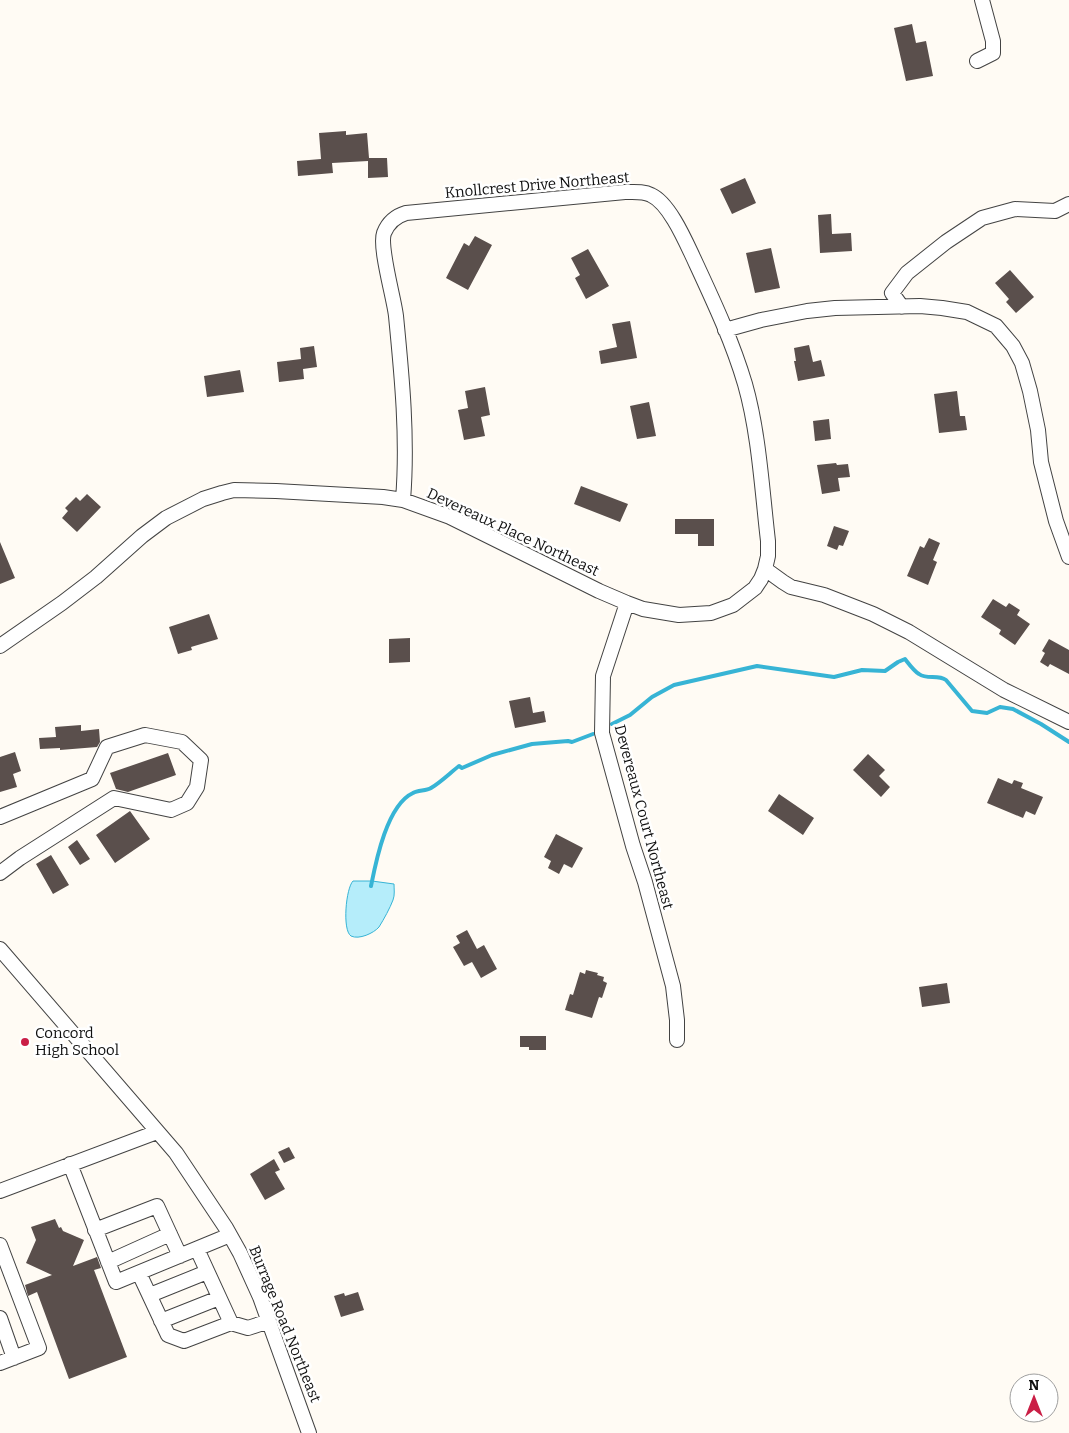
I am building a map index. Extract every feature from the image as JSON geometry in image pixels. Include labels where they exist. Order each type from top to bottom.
[{"type":"street","points":[[977,61],[993,54],[993,41],[982,0]]},
{"type":"street","name":"Knollcrest Drive Northeast","points":[[404,500],[405,425],[396,313],[383,246],[384,233],[390,222],[398,216],[406,213],[551,198],[646,192],[662,203],[681,231],[725,330]]},
{"type":"street","points":[[902,307],[892,293],[906,273],[946,242],[982,218],[1015,209],[1055,210],[1069,204]]},
{"type":"street","points":[[725,330],[761,320],[808,311],[836,308],[902,307],[942,308],[967,312],[996,326],[1013,346],[1022,362],[1038,430],[1041,462],[1056,522],[1069,557]]},
{"type":"street","name":"Devereaux Place Northeast","points":[[0,646],[96,577],[142,536],[166,518],[203,499],[234,490],[383,496],[404,500],[450,517],[627,603],[652,611],[679,615],[711,612],[733,606],[755,588],[761,578],[768,556],[768,541],[758,447],[745,385],[725,330]]},
{"type":"street","points":[[765,569],[791,587],[824,595],[873,614],[909,632],[1004,690],[1069,722]]},
{"type":"street","name":"Devereaux Court Northeast","points":[[627,603],[603,676],[602,733],[673,986],[677,1040]]},
{"type":"street","points":[[0,817],[92,779],[107,747],[145,735],[182,742],[201,760],[196,787],[188,803],[171,810],[114,798],[20,858],[0,873]]},
{"type":"street","name":"Burrage Road Northeast","points":[[0,949],[176,1153],[230,1235],[240,1253],[269,1321],[309,1433]]},
{"type":"street","points":[[0,1191],[157,1132]]},
{"type":"street","points":[[70,1164],[116,1282],[230,1235]]},
{"type":"street","points":[[95,1230],[157,1206],[180,1256]]},
{"type":"street","points":[[108,1262],[170,1234]]},
{"type":"street","points":[[0,1245],[39,1348],[0,1363]]},
{"type":"street","points":[[196,1249],[230,1323]]},
{"type":"street","points":[[139,1272],[168,1335],[184,1341],[230,1323],[248,1328],[269,1321]]},
{"type":"street","points":[[150,1295],[207,1272]]},
{"type":"street","points":[[161,1321],[219,1298]]},
{"type":"street","points":[[0,1318],[14,1358]]},
{"type":"water","points":[[353,881],[394,884],[393,900],[379,927],[370,934],[358,937],[351,936],[348,932],[346,918],[348,892]]},
{"type":"building","points":[[912,24],[916,43],[926,41],[933,76],[906,81],[894,28]]},
{"type":"building","points":[[346,131],[346,135],[367,133],[369,158],[387,158],[388,177],[368,178],[368,161],[332,163],[333,173],[298,176],[297,161],[321,159],[319,133]]},
{"type":"building","points":[[745,178],[756,203],[732,214],[720,189]]},
{"type":"building","points":[[831,214],[832,234],[851,233],[852,251],[820,253],[818,215]]},
{"type":"building","points":[[475,236],[492,245],[468,290],[446,278],[464,243],[469,246]]},
{"type":"building","points":[[771,248],[780,288],[755,293],[746,253]]},
{"type":"building","points":[[588,249],[609,286],[586,299],[575,278],[580,275],[571,258]]},
{"type":"building","points":[[1010,270],[1034,297],[1016,313],[1006,302],[1009,299],[995,283]]},
{"type":"building","points":[[630,321],[637,358],[601,364],[599,351],[617,347],[612,324]]},
{"type":"building","points":[[809,345],[813,362],[821,360],[825,376],[798,381],[794,361],[796,361],[794,348]]},
{"type":"building","points":[[314,346],[317,367],[303,369],[304,379],[279,382],[277,362],[301,359],[300,348]]},
{"type":"building","points":[[240,370],[244,392],[207,397],[204,376]]},
{"type":"building","points":[[485,387],[490,415],[481,417],[485,436],[464,440],[458,410],[468,408],[465,391]]},
{"type":"building","points":[[957,391],[960,416],[965,416],[967,430],[939,433],[934,394]]},
{"type":"building","points":[[649,402],[656,436],[637,439],[630,406]]},
{"type":"building","points":[[829,419],[831,439],[815,441],[813,421]]},
{"type":"building","points":[[836,463],[837,465],[848,464],[850,477],[838,478],[840,491],[822,494],[817,465]]},
{"type":"building","points":[[581,486],[628,504],[620,522],[574,504]]},
{"type":"building","points":[[87,494],[101,507],[77,532],[62,518],[68,511],[65,508],[76,497],[80,501]]},
{"type":"building","points":[[675,519],[714,519],[714,546],[698,546],[698,534],[675,534]]},
{"type":"building","points":[[834,526],[849,531],[843,546],[839,545],[837,550],[827,546]]},
{"type":"building","points":[[929,538],[940,543],[933,560],[937,562],[928,585],[907,576],[920,546],[924,548]]},
{"type":"building","points":[[0,542],[15,578],[0,584]]},
{"type":"building","points":[[993,599],[1006,607],[1009,603],[1020,610],[1017,615],[1030,624],[1015,645],[999,634],[1001,630],[981,617]]},
{"type":"building","points":[[209,614],[218,639],[191,647],[192,650],[178,654],[169,627]]},
{"type":"building","points":[[410,638],[410,662],[389,663],[389,639]]},
{"type":"building","points":[[1049,639],[1069,650],[1069,674],[1050,664],[1048,667],[1040,662],[1045,653],[1042,651]]},
{"type":"building","points":[[530,697],[533,713],[544,711],[546,722],[515,728],[509,701]]},
{"type":"building","points":[[81,725],[81,731],[99,729],[100,742],[97,747],[60,750],[60,748],[40,749],[39,738],[56,737],[55,727]]},
{"type":"building","points":[[15,752],[21,771],[13,774],[17,787],[0,792],[0,757]]},
{"type":"building","points":[[168,753],[176,775],[128,792],[116,789],[110,773]]},
{"type":"building","points":[[868,754],[885,770],[879,776],[890,787],[881,797],[853,770]]},
{"type":"building","points":[[998,778],[1012,784],[1014,780],[1023,783],[1021,788],[1043,797],[1035,815],[1026,811],[1023,818],[987,803]]},
{"type":"building","points":[[779,794],[814,818],[803,835],[768,811]]},
{"type":"building","points":[[130,811],[150,839],[115,863],[96,835]]},
{"type":"building","points":[[556,834],[583,848],[572,868],[564,864],[559,874],[548,868],[551,861],[544,857]]},
{"type":"building","points":[[77,840],[90,859],[80,865],[68,847]]},
{"type":"building","points":[[51,855],[69,885],[53,894],[36,864]]},
{"type":"building","points":[[467,930],[477,949],[484,945],[497,969],[481,978],[472,962],[464,966],[453,947],[460,943],[456,936]]},
{"type":"building","points":[[586,970],[598,973],[597,975],[604,977],[603,981],[607,983],[602,998],[599,997],[592,1018],[565,1010],[570,994],[573,995],[580,972],[585,974]]},
{"type":"building","points":[[947,983],[950,1003],[922,1007],[919,987]]},
{"type":"building","points":[[520,1036],[546,1036],[546,1050],[529,1050],[529,1047],[520,1047]]},
{"type":"building","points":[[289,1147],[295,1158],[284,1163],[278,1152]]},
{"type":"building","points":[[274,1159],[280,1170],[275,1172],[285,1189],[265,1200],[250,1174]]},
{"type":"building","points":[[55,1219],[59,1228],[61,1227],[63,1231],[84,1240],[73,1266],[97,1257],[101,1268],[94,1270],[127,1357],[69,1379],[37,1292],[28,1296],[25,1285],[52,1275],[26,1263],[36,1240],[31,1227]]},
{"type":"building","points":[[358,1292],[364,1310],[341,1317],[334,1296],[344,1293],[345,1296]]},
{"type":"waterway","points":[[612,724],[630,715],[652,697],[674,685],[757,666],[834,677],[862,670],[885,671],[905,659],[922,676],[940,677],[946,680],[972,711],[987,713],[1000,707],[1013,709],[1069,742]]},
{"type":"waterway","points":[[371,886],[384,835],[396,809],[404,799],[417,791],[431,788],[459,766],[462,768],[492,755],[532,744],[572,742],[593,734]]},
{"type":"place","name":"Concord High School","points":[[25,1042]]}]
